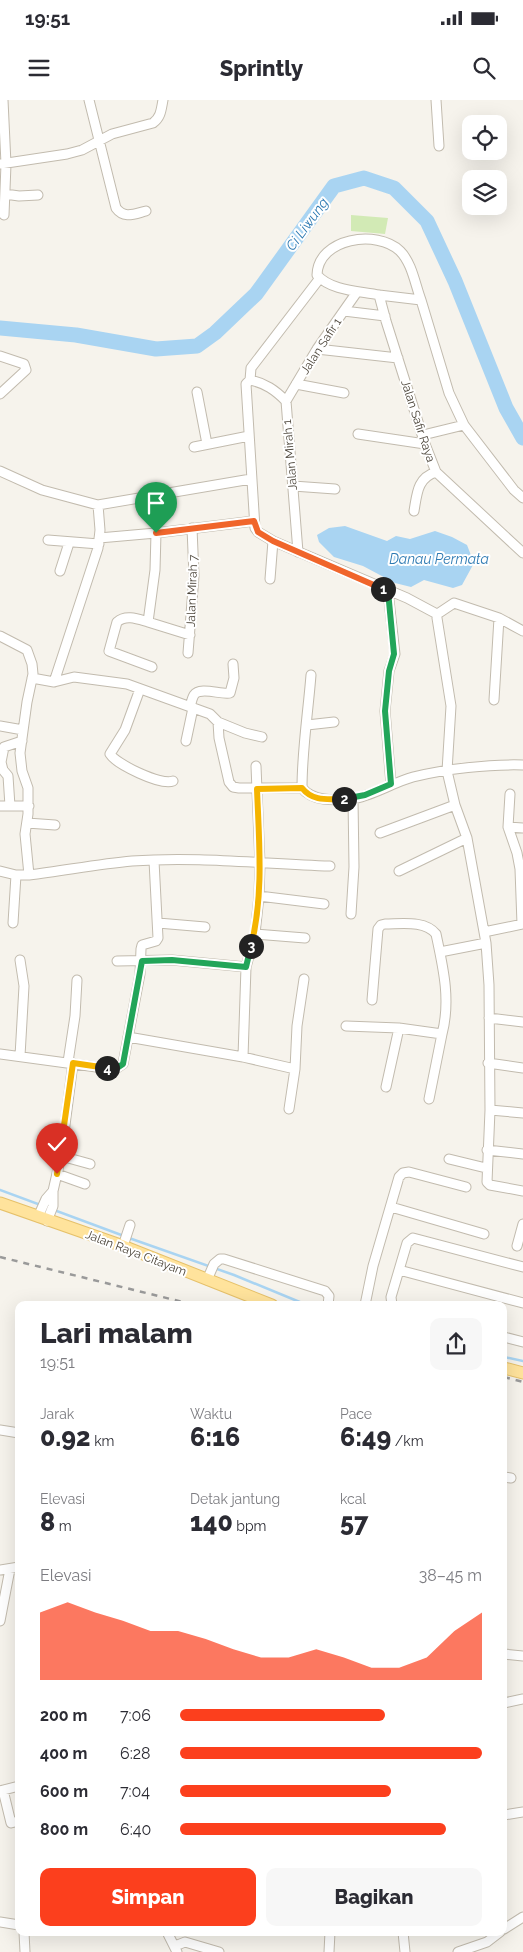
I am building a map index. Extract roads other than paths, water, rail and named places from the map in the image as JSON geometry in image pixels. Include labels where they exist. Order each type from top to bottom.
[{"type":"main road","name":"Jalan Raya Citayam","points":[[0,1203],[45,1211],[124,1244],[211,1272],[265,1301]]},
{"type":"main road","points":[[507,1369],[523,1373]]},
{"type":"street","points":[[3,100],[4,215]]},
{"type":"street","points":[[89,100],[116,208],[120,214],[125,216],[146,211]]},
{"type":"street","points":[[3,164],[82,150],[112,134],[153,123],[159,119],[163,100]]},
{"type":"street","points":[[436,100],[439,146]]},
{"type":"street","points":[[5,194],[19,196],[38,195]]},
{"type":"street","points":[[421,300],[357,292],[322,281],[317,275],[318,268],[322,258],[342,242],[356,239],[383,242],[399,250],[408,262],[421,300],[449,393],[464,425],[514,490],[523,498]]},
{"type":"street","points":[[320,278],[251,368],[250,380],[246,384],[254,521],[258,532],[273,541],[407,598],[437,614]]},
{"type":"street","name":"Jalan Safir 1","points":[[286,401],[317,349],[357,292]]},
{"type":"street","name":"Jalan Safir Raya","points":[[379,295],[424,440],[436,472],[522,551]]},
{"type":"street","points":[[344,311],[385,316]]},
{"type":"street","points":[[317,349],[398,358]]},
{"type":"street","points":[[0,356],[24,364],[26,370],[0,394]]},
{"type":"street","points":[[250,380],[261,382],[278,393],[286,401]]},
{"type":"street","points":[[296,384],[344,393]]},
{"type":"street","points":[[197,392],[207,444]]},
{"type":"street","name":"Jalan Mirah 1","points":[[286,401],[298,552]]},
{"type":"street","points":[[358,434],[424,440],[464,425]]},
{"type":"street","points":[[194,447],[249,436]]},
{"type":"street","points":[[0,471],[42,490],[98,505],[156,494],[251,480]]},
{"type":"street","points":[[414,511],[422,479],[436,472]]},
{"type":"street","points":[[293,486],[335,488]]},
{"type":"street","points":[[54,682],[99,541],[98,505]]},
{"type":"street","points":[[48,540],[69,543],[99,541],[254,521]]},
{"type":"street","name":"Jalan Mirah 7","points":[[188,653],[194,576],[192,528]]},
{"type":"street","points":[[148,622],[155,570],[156,533]]},
{"type":"street","points":[[270,579],[273,541]]},
{"type":"street","points":[[60,570],[69,543]]},
{"type":"street","points":[[388,591],[394,654],[389,671],[385,711],[391,784]]},
{"type":"street","points":[[437,614],[454,603],[499,618],[523,631]]},
{"type":"street","points":[[437,614],[451,706],[447,771],[455,805],[467,838],[486,943],[490,1110],[486,1168],[487,1182],[490,1185],[523,1191]]},
{"type":"street","points":[[152,667],[132,658],[108,654],[117,622],[120,619],[130,618],[148,622],[190,635]]},
{"type":"street","points":[[494,700],[499,618]]},
{"type":"street","points":[[0,636],[27,650],[32,664],[32,678],[22,741],[22,771],[28,788],[29,806],[26,823],[29,875]]},
{"type":"street","points":[[186,741],[194,695],[200,692],[230,693],[234,678],[233,664]]},
{"type":"street","points":[[310,675],[307,725],[303,742],[302,788],[307,794],[318,799],[353,798],[415,777],[447,771],[492,765],[523,765]]},
{"type":"street","points":[[32,678],[54,682],[74,677],[127,684],[210,714],[218,722],[245,733],[262,737]]},
{"type":"street","points":[[140,689],[125,730],[110,754],[150,778],[170,783],[174,781]]},
{"type":"street","points":[[218,722],[219,738],[229,782],[233,787],[257,789],[302,788]]},
{"type":"street","points":[[307,725],[334,722]]},
{"type":"street","points":[[0,726],[23,730]]},
{"type":"street","points":[[10,806],[8,776],[1,767],[1,754],[4,747],[22,741]]},
{"type":"street","points":[[242,1057],[246,967],[255,934],[259,896],[260,864],[256,766]]},
{"type":"street","points":[[484,932],[523,924],[521,869],[508,826],[510,794]]},
{"type":"street","points":[[351,914],[354,867],[353,798]]},
{"type":"street","points":[[380,833],[455,805]]},
{"type":"street","points":[[0,806],[29,806]]},
{"type":"street","points":[[26,823],[55,825]]},
{"type":"street","points":[[508,826],[523,828]]},
{"type":"street","points":[[399,870],[467,838]]},
{"type":"street","points":[[0,1054],[111,1069],[121,1067],[142,961],[142,945],[156,941],[158,938],[154,861]]},
{"type":"street","points":[[0,871],[16,875],[29,875],[131,862],[154,861],[220,861],[330,866]]},
{"type":"street","points":[[14,922],[16,875]]},
{"type":"street","points":[[259,896],[324,904]]},
{"type":"street","points":[[158,924],[205,927]]},
{"type":"street","points":[[372,1000],[378,929],[381,925],[412,925],[430,928],[436,934],[447,998],[446,1020],[429,1099]]},
{"type":"street","points":[[255,934],[305,938]]},
{"type":"street","points":[[440,952],[486,943]]},
{"type":"street","points":[[20,960],[24,986],[20,1056]]},
{"type":"street","points":[[117,961],[172,960],[246,967]]},
{"type":"street","points":[[289,1109],[295,1069],[296,1032],[304,979]]},
{"type":"street","points":[[45,1211],[53,1191],[61,1156],[71,1063],[77,980]]},
{"type":"street","points":[[489,1018],[523,1022]]},
{"type":"street","points":[[346,1026],[399,1028],[442,1034]]},
{"type":"street","points":[[386,1087],[399,1028]]},
{"type":"street","points":[[128,1037],[242,1057],[295,1069]]},
{"type":"street","points":[[488,1064],[523,1068]]},
{"type":"street","points":[[490,1110],[523,1113]]},
{"type":"street","points":[[488,1150],[523,1154]]},
{"type":"street","points":[[61,1156],[90,1164]]},
{"type":"street","points":[[449,1159],[486,1168]]},
{"type":"street","points":[[366,1301],[373,1266],[403,1173],[409,1172],[466,1187]]},
{"type":"street","points":[[57,1174],[85,1184]]},
{"type":"street","points":[[392,1207],[484,1234]]},
{"type":"street","points":[[518,1246],[523,1224]]},
{"type":"street","points":[[124,1244],[129,1228]]},
{"type":"street","points":[[392,1301],[391,1297],[407,1243],[416,1238],[523,1266]]},
{"type":"street","points":[[211,1272],[218,1260],[224,1259],[325,1290],[329,1296],[328,1301]]},
{"type":"street","points":[[400,1270],[523,1303]]},
{"type":"street","points":[[507,1338],[523,1342]]},
{"type":"street","points":[[0,1430],[15,1432]]},
{"type":"street","points":[[0,1570],[15,1568],[0,1621]]},
{"type":"street","points":[[507,1654],[523,1656]]},
{"type":"street","points":[[507,1702],[523,1699]]},
{"type":"street","points":[[14,1825],[1,1790],[15,1787]]},
{"type":"street","points":[[507,1814],[523,1812]]},
{"type":"street","points":[[507,1928],[523,1916]]},
{"type":"street","points":[[0,1922],[15,1924]]},
{"type":"street","points":[[24,1936],[25,1952]]},
{"type":"street","points":[[169,1936],[176,1949],[185,1942],[219,1952]]},
{"type":"street","points":[[329,1952],[330,1936]]},
{"type":"street","points":[[403,1936],[405,1952]]},
{"type":"street","points":[[458,1952],[487,1942],[495,1936]]},
{"type":"water","name":"Danau Permata","points":[[345,526],[387,541],[396,536],[410,539],[435,531],[467,545],[474,563],[462,585],[453,588],[424,580],[411,587],[395,583],[363,566],[334,557],[319,542],[317,535],[329,528]]},
{"type":"waterway","name":"Ci Liwung","points":[[0,328],[76,335],[156,349],[197,346],[215,333],[256,294],[334,186],[364,178],[394,188],[427,221],[455,281],[506,408],[523,438]]},
{"type":"waterway","points":[[0,1190],[124,1236]]},
{"type":"waterway","points":[[129,1238],[234,1275],[297,1301]]},
{"type":"waterway","points":[[507,1358],[523,1361]]},
{"type":"railway","points":[[0,1257],[179,1301]]},
{"type":"railway","points":[[507,1378],[523,1382]]}]
